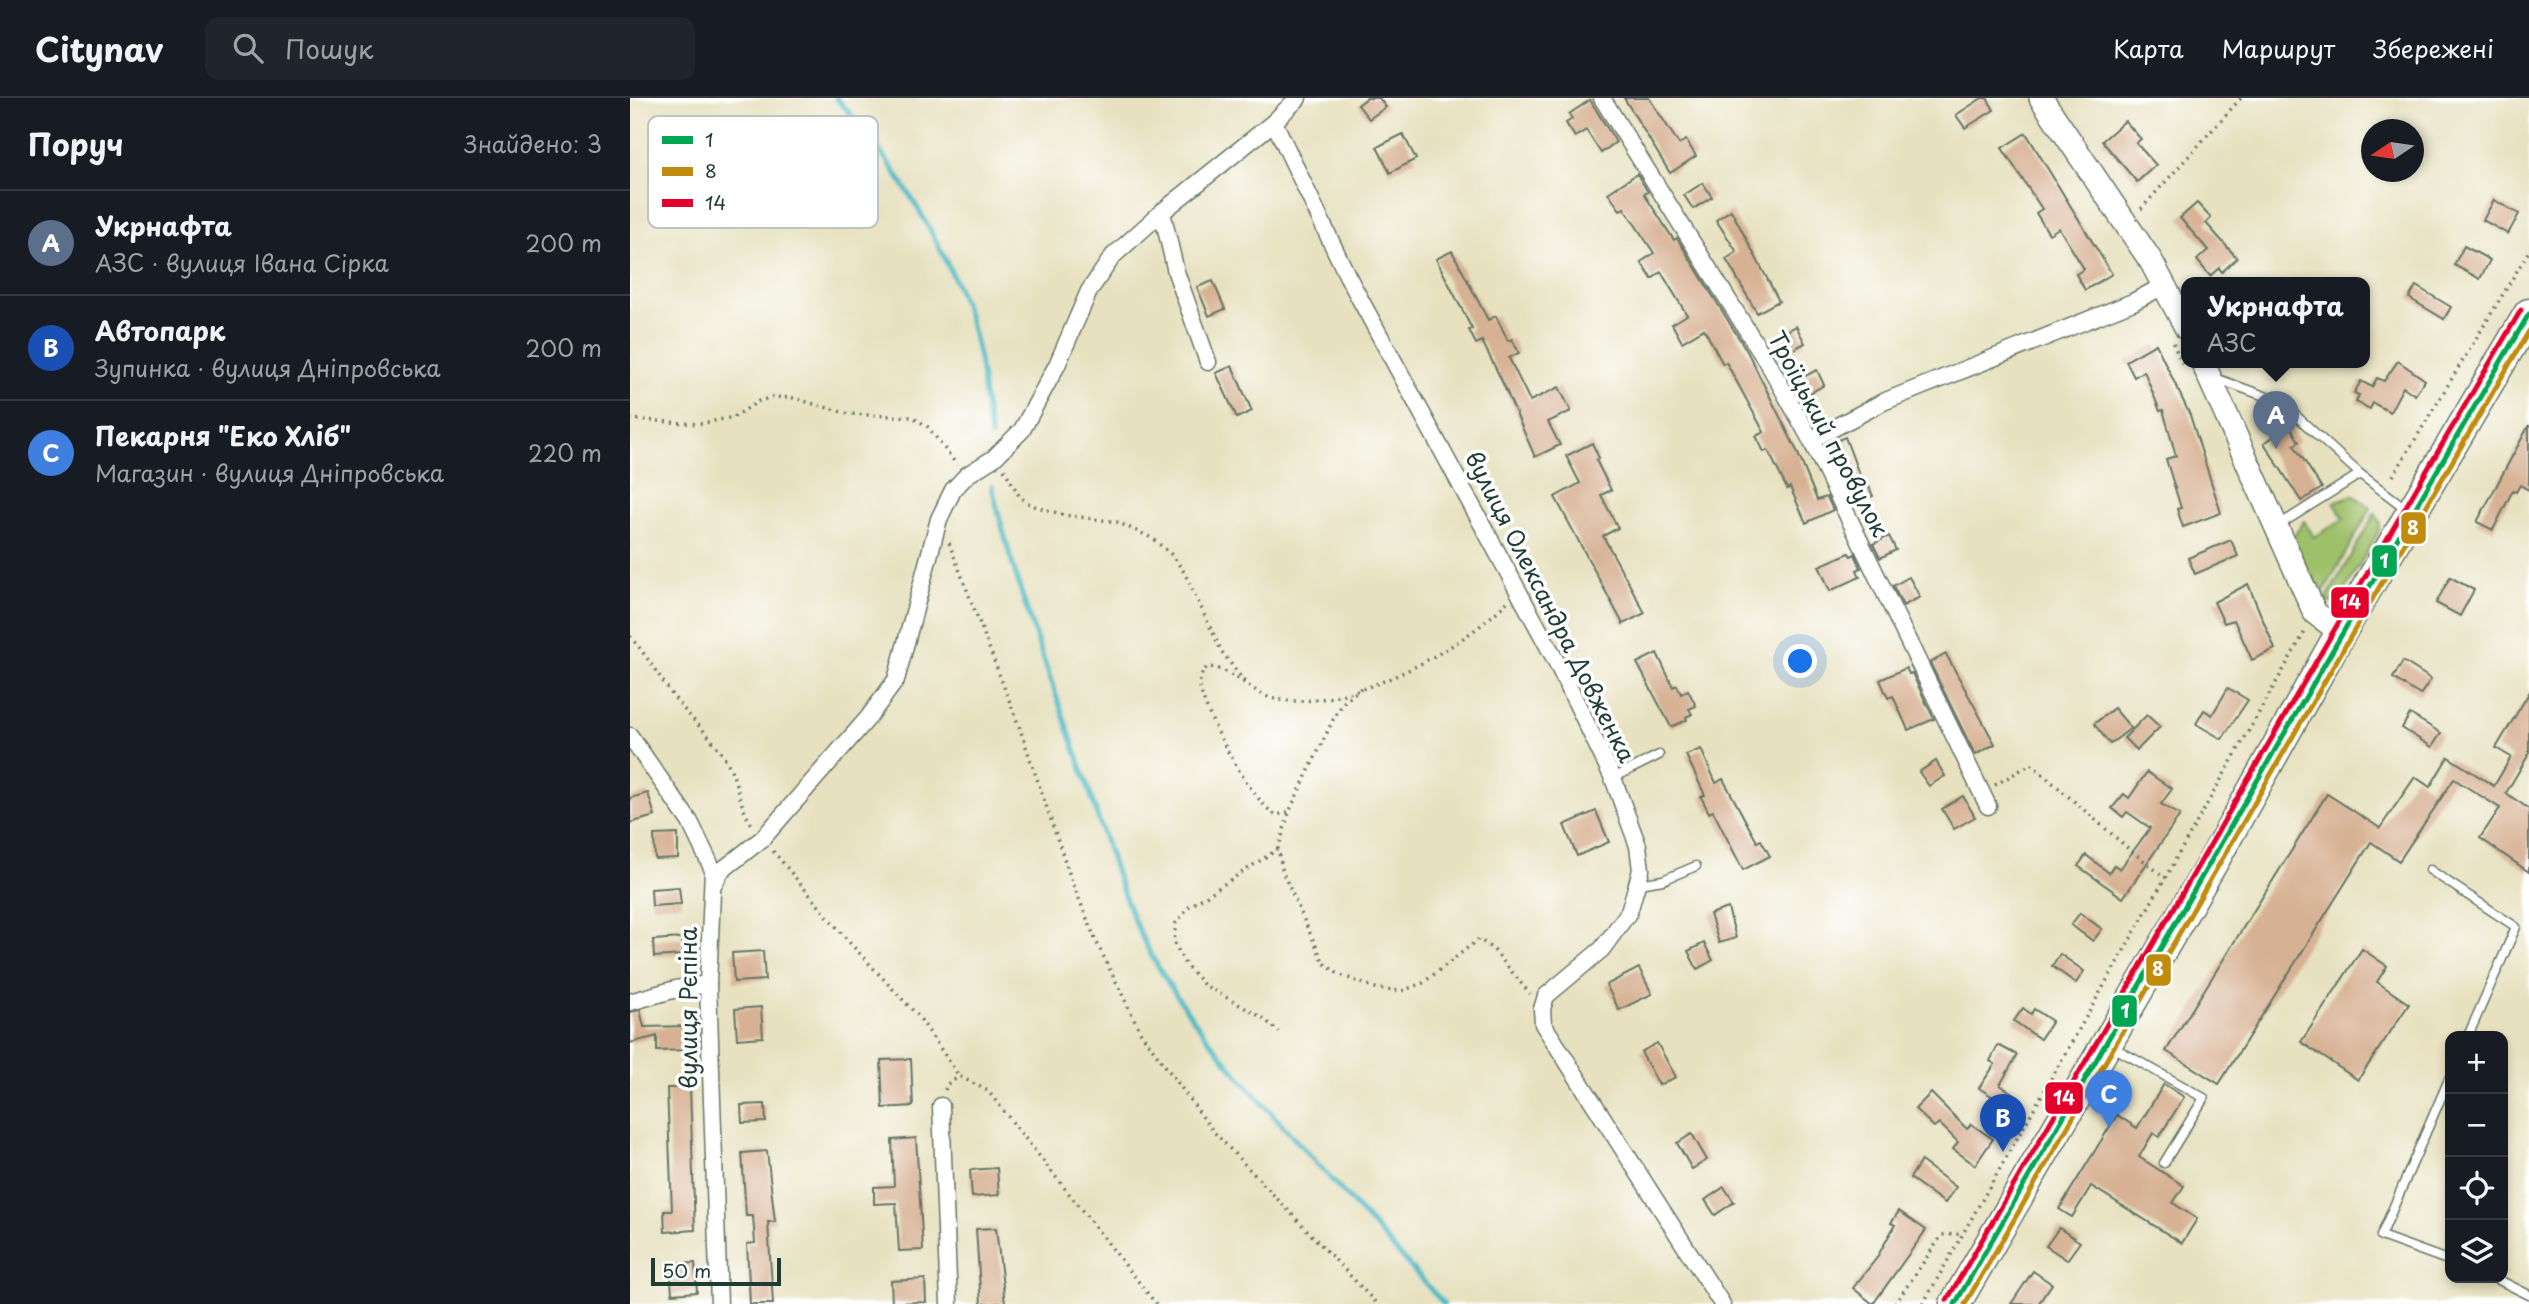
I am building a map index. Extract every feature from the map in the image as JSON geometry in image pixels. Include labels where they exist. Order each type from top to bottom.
[{"type":"highway","points":[[1955,1304],[2214,860],[2341,632],[2529,314]]},
{"type":"street","points":[[715,882],[722,870],[763,838],[868,718],[896,680],[939,519],[953,490],[967,475],[994,458],[1022,430],[1038,403],[1076,317],[1107,265],[1162,212],[1274,122],[1297,98]]},
{"type":"street","name":"Троїцький провулок","points":[[1602,98],[1772,370],[1811,440],[1985,799]]},
{"type":"street","points":[[2041,98],[2127,223],[2181,317]]},
{"type":"street","name":"вулиця Олександра Довженка","points":[[1274,122],[1347,275],[1515,585],[1613,778],[1638,846],[1641,870],[1629,912],[1602,950],[1546,996],[1541,1016]]},
{"type":"street","points":[[1162,212],[1176,272],[1208,362]]},
{"type":"street","points":[[1811,440],[1883,402],[2133,302],[2165,285]]},
{"type":"street","points":[[2206,370],[2315,613],[2341,632]]},
{"type":"street","name":"вулиця Рєпіна","points":[[630,736],[690,822],[708,854],[715,882],[708,984],[719,1304]]},
{"type":"street","points":[[630,1002],[676,989],[708,984]]},
{"type":"street","points":[[1541,1016],[1549,1038],[1722,1304]]},
{"type":"street","points":[[941,1106],[949,1304]]},
{"type":"lane","points":[[2206,370],[2281,402],[2360,474],[2413,513]]},
{"type":"lane","points":[[2275,528],[2360,474]]},
{"type":"lane","points":[[1613,778],[1659,755]]},
{"type":"lane","points":[[1639,884],[1662,880],[1696,866]]},
{"type":"lane","points":[[2430,870],[2516,927],[2470,1031]]},
{"type":"lane","points":[[2107,1044],[2204,1098],[2164,1163]]},
{"type":"lane","points":[[2445,1089],[2381,1236],[2445,1259]]},
{"type":"lane","points":[[2505,1283],[2529,1295]]},
{"type":"path","points":[[2127,223],[2241,98]]},
{"type":"path","points":[[2393,476],[2529,251]]},
{"type":"path","points":[[630,419],[676,423],[716,421],[734,416],[773,397],[793,398],[849,415],[913,417],[928,427],[967,475]]},
{"type":"path","points":[[994,458],[1009,474],[1020,497],[1031,505],[1064,515],[1117,522],[1152,538],[1173,556],[1184,572],[1222,652],[1248,687]]},
{"type":"path","points":[[939,519],[1019,726],[1081,904],[1140,1033],[1213,1131],[1377,1304]]},
{"type":"path","points":[[1290,810],[1283,814],[1271,813],[1252,789],[1206,708],[1200,689],[1201,674],[1207,667],[1214,667],[1263,696],[1281,701],[1343,694],[1397,674],[1466,637],[1507,603],[1515,585]]},
{"type":"path","points":[[1923,1304],[2305,631]]},
{"type":"path","points":[[630,636],[654,664],[671,694],[714,743],[731,770],[750,823],[849,942],[919,1017],[959,1076],[988,1091],[1156,1304]]},
{"type":"path","points":[[1361,688],[1343,703],[1333,720],[1290,810],[1278,849],[1283,873],[1324,963],[1338,974],[1378,989],[1402,991],[1423,983],[1479,939],[1494,950],[1532,997],[1541,1016]]},
{"type":"path","points":[[1985,799],[2031,764],[2166,878]]},
{"type":"path","points":[[1278,849],[1189,907],[1176,923],[1174,942],[1185,964],[1204,985],[1263,1018],[1279,1032]]},
{"type":"path","points":[[1895,1304],[1942,1235],[1962,1234]]},
{"type":"green space","points":[[2353,495],[2371,508],[2320,598],[2292,539],[2304,521],[2314,537],[2344,519],[2334,502]]},
{"type":"green space","points":[[2375,513],[2380,523],[2379,531],[2340,599],[2331,603],[2325,601]]},
{"type":"building","points":[[1367,98],[1379,98],[1386,107],[1369,119],[1358,105]]},
{"type":"building","points":[[1624,98],[1649,98],[1679,144],[1686,140],[1696,156],[1670,173]]},
{"type":"building","points":[[1982,98],[1987,98],[1994,110],[1965,128],[1956,115]]},
{"type":"building","points":[[1590,100],[1616,142],[1601,153],[1586,130],[1575,137],[1566,123],[1572,119],[1569,114]]},
{"type":"building","points":[[2125,121],[2141,139],[2136,143],[2156,165],[2137,182],[2102,141]]},
{"type":"building","points":[[2026,133],[2112,274],[2085,290],[2076,274],[2084,269],[2059,228],[2049,234],[2036,213],[2042,209],[2002,148]]},
{"type":"building","points":[[1403,134],[1416,159],[1390,173],[1377,147]]},
{"type":"building","points":[[1637,174],[1648,192],[1644,194],[1674,240],[1677,238],[1747,351],[1797,451],[1817,500],[1827,497],[1833,510],[1806,523],[1790,487],[1787,489],[1768,450],[1764,452],[1756,436],[1764,432],[1726,362],[1723,364],[1704,329],[1682,342],[1672,324],[1687,315],[1661,272],[1652,279],[1641,262],[1654,253],[1624,208],[1620,210],[1608,193]]},
{"type":"building","points":[[1703,183],[1712,197],[1693,209],[1684,195]]},
{"type":"building","points":[[2494,200],[2519,214],[2508,234],[2483,220]]},
{"type":"building","points":[[2197,203],[2211,218],[2206,223],[2237,258],[2222,272],[2219,268],[2210,276],[2197,260],[2208,250],[2180,218]]},
{"type":"building","points":[[1731,210],[1779,301],[1757,313],[1726,259],[1737,252],[1716,220]]},
{"type":"building","points":[[2464,246],[2490,260],[2480,279],[2454,265]]},
{"type":"building","points":[[1452,251],[1488,320],[1496,316],[1508,341],[1512,339],[1519,353],[1509,358],[1530,401],[1559,387],[1571,411],[1548,422],[1560,445],[1535,457],[1482,341],[1476,344],[1469,330],[1472,329],[1436,259]]},
{"type":"building","points":[[1213,281],[1225,309],[1209,316],[1197,287]]},
{"type":"building","points":[[2416,286],[2451,307],[2444,319],[2409,298]]},
{"type":"building","points":[[1796,326],[1805,343],[1783,355],[1774,338]]},
{"type":"building","points":[[2156,344],[2190,415],[2221,513],[2183,527],[2177,509],[2181,508],[2166,459],[2176,456],[2163,410],[2160,411],[2144,371],[2134,377],[2126,361]]},
{"type":"building","points":[[2398,361],[2425,380],[2415,395],[2403,387],[2390,412],[2373,403],[2370,409],[2356,402],[2359,395],[2354,393],[2361,381],[2372,387],[2377,378],[2384,381]]},
{"type":"building","points":[[1232,366],[1252,411],[1237,418],[1216,373]]},
{"type":"building","points":[[1817,370],[1824,385],[1805,396],[1797,380]]},
{"type":"building","points":[[2529,425],[2529,490],[2520,485],[2516,492],[2513,490],[2493,530],[2477,522]]},
{"type":"building","points":[[2290,426],[2299,442],[2294,445],[2322,488],[2301,501],[2264,443]]},
{"type":"building","points":[[1845,437],[1862,482],[1866,480],[1873,496],[1854,504],[1829,444]]},
{"type":"building","points":[[1592,443],[1599,458],[1596,460],[1611,490],[1601,495],[1618,528],[1603,536],[1645,613],[1623,624],[1555,497],[1580,483],[1566,456]]},
{"type":"building","points":[[1889,536],[1896,550],[1880,558],[1873,544]]},
{"type":"building","points":[[2231,540],[2238,556],[2195,574],[2188,558]]},
{"type":"building","points":[[1849,553],[1851,556],[1855,554],[1861,568],[1857,570],[1860,577],[1830,591],[1819,566]]},
{"type":"building","points":[[1909,577],[1920,597],[1903,606],[1893,586]]},
{"type":"building","points":[[2450,577],[2474,590],[2460,616],[2436,603]]},
{"type":"building","points":[[2248,584],[2275,649],[2252,660],[2234,620],[2224,623],[2214,602]]},
{"type":"building","points":[[1657,653],[1673,687],[1677,685],[1681,694],[1688,690],[1696,706],[1689,709],[1692,714],[1686,717],[1687,720],[1671,727],[1637,663]]},
{"type":"building","points":[[1946,654],[1995,744],[1975,755],[1930,663]]},
{"type":"building","points":[[2403,661],[2431,679],[2420,695],[2393,678]]},
{"type":"building","points":[[1906,668],[1909,674],[1912,673],[1934,719],[1908,730],[1893,696],[1888,698],[1880,680]]},
{"type":"building","points":[[2228,688],[2248,700],[2222,739],[2196,724],[2204,710],[2212,715]]},
{"type":"building","points":[[2529,693],[2529,754],[2506,793],[2529,809],[2529,872],[2480,838],[2500,808],[2454,779],[2399,861],[2371,842],[2219,1084],[2166,1051],[2327,794],[2380,828],[2415,777],[2430,787],[2448,757],[2494,786],[2511,757],[2496,748]]},
{"type":"building","points":[[2114,708],[2131,728],[2110,744],[2094,724]]},
{"type":"building","points":[[2410,714],[2441,733],[2432,747],[2402,728]]},
{"type":"building","points":[[2147,715],[2160,727],[2137,750],[2124,738]]},
{"type":"building","points":[[1701,749],[1716,783],[1723,779],[1757,842],[1761,840],[1770,856],[1743,870],[1713,811],[1709,813],[1701,797],[1705,795],[1686,755]]},
{"type":"building","points":[[1936,761],[1945,776],[1929,786],[1919,772]]},
{"type":"building","points":[[2147,772],[2172,789],[2161,804],[2180,815],[2123,898],[2078,866],[2086,855],[2109,873],[2114,865],[2120,869],[2150,828],[2127,812],[2123,817],[2112,808],[2124,794],[2129,798]]},
{"type":"building","points":[[648,793],[655,816],[630,823],[630,798]]},
{"type":"building","points":[[1963,796],[1975,817],[1954,829],[1942,809]]},
{"type":"building","points":[[1596,811],[1609,842],[1577,856],[1564,825]]},
{"type":"building","points":[[678,834],[678,858],[655,859],[654,835]]},
{"type":"building","points":[[679,887],[681,904],[652,906],[651,889]]},
{"type":"building","points":[[1728,908],[1736,938],[1719,943],[1710,914]]},
{"type":"building","points":[[2080,913],[2102,929],[2093,941],[2071,925]]},
{"type":"building","points":[[682,938],[683,955],[654,957],[653,940]]},
{"type":"building","points":[[1704,943],[1713,960],[1697,969],[1688,951]]},
{"type":"building","points":[[2362,949],[2387,966],[2377,982],[2409,1004],[2358,1080],[2301,1042]]},
{"type":"building","points":[[763,951],[765,980],[734,982],[732,953]]},
{"type":"building","points":[[2060,954],[2084,971],[2076,983],[2052,966]]},
{"type":"building","points":[[1639,968],[1652,994],[1619,1010],[1606,985]]},
{"type":"building","points":[[761,1007],[763,1037],[737,1039],[735,1009]]},
{"type":"building","points":[[2023,1008],[2031,1014],[2034,1009],[2052,1021],[2040,1039],[2014,1021]]},
{"type":"building","points":[[640,1010],[644,1027],[688,1026],[688,1050],[657,1051],[657,1036],[630,1043],[630,1012]]},
{"type":"building","points":[[1657,1043],[1676,1077],[1659,1085],[1641,1052]]},
{"type":"building","points":[[1998,1045],[2017,1055],[2000,1085],[2014,1094],[2007,1106],[1979,1088],[1995,1064],[1990,1061]]},
{"type":"building","points":[[911,1059],[913,1106],[883,1108],[881,1060]]},
{"type":"building","points":[[2164,1084],[2184,1097],[2159,1137],[2153,1133],[2139,1157],[2184,1186],[2173,1203],[2197,1219],[2182,1243],[2091,1186],[2072,1217],[2059,1209],[2117,1115],[2137,1128]]},
{"type":"building","points":[[667,1088],[690,1088],[695,1230],[665,1232],[664,1211],[672,1211]]},
{"type":"building","points":[[1931,1093],[1967,1129],[1971,1124],[1993,1139],[1975,1165],[1953,1149],[1958,1142],[1939,1123],[1934,1127],[1915,1109]]},
{"type":"building","points":[[765,1104],[766,1122],[742,1123],[741,1105]]},
{"type":"building","points":[[1692,1134],[1707,1160],[1692,1169],[1677,1143]]},
{"type":"building","points":[[916,1138],[923,1250],[899,1251],[896,1203],[874,1204],[874,1187],[894,1186],[892,1140]]},
{"type":"building","points":[[767,1151],[775,1222],[768,1222],[773,1304],[750,1304],[747,1244],[755,1243],[753,1216],[746,1216],[742,1153]]},
{"type":"building","points":[[1921,1161],[1956,1187],[1945,1203],[1910,1178]]},
{"type":"building","points":[[997,1168],[999,1195],[972,1197],[970,1170]]},
{"type":"building","points":[[1724,1187],[1734,1202],[1715,1215],[1705,1200]]},
{"type":"building","points":[[1899,1211],[1926,1230],[1873,1304],[1853,1288],[1876,1259],[1895,1225],[1891,1223]]},
{"type":"building","points":[[996,1228],[1005,1303],[981,1304],[976,1229]]},
{"type":"building","points":[[2059,1228],[2080,1242],[2067,1260],[2046,1246]]},
{"type":"building","points":[[695,1263],[697,1292],[672,1294],[670,1264]]},
{"type":"building","points":[[2033,1271],[2052,1284],[2038,1304],[2011,1304]]},
{"type":"building","points":[[925,1279],[926,1302],[892,1303],[891,1281]]},
{"type":"waterway","points":[[836,98],[852,116]]},
{"type":"waterway","points":[[878,149],[936,241],[964,305],[974,336],[991,436]]},
{"type":"waterway","points":[[992,486],[1035,634],[1117,877],[1148,949],[1175,994],[1227,1062],[1444,1304]]},
{"type":"transit line","name":"14","points":[[1947,1300],[2521,310]]},
{"type":"transit line","name":"1","points":[[1955,1304],[2529,314]]},
{"type":"transit line","name":"8","points":[[1965,1304],[2529,331]]},
{"type":"place","name":"Укрнафта","points":[[2276,449]]},
{"type":"place","name":"Пекарня \"Еко Хліб\"","points":[[2109,1128]]},
{"type":"place","name":"Автопарк","points":[[2003,1152]]}]
